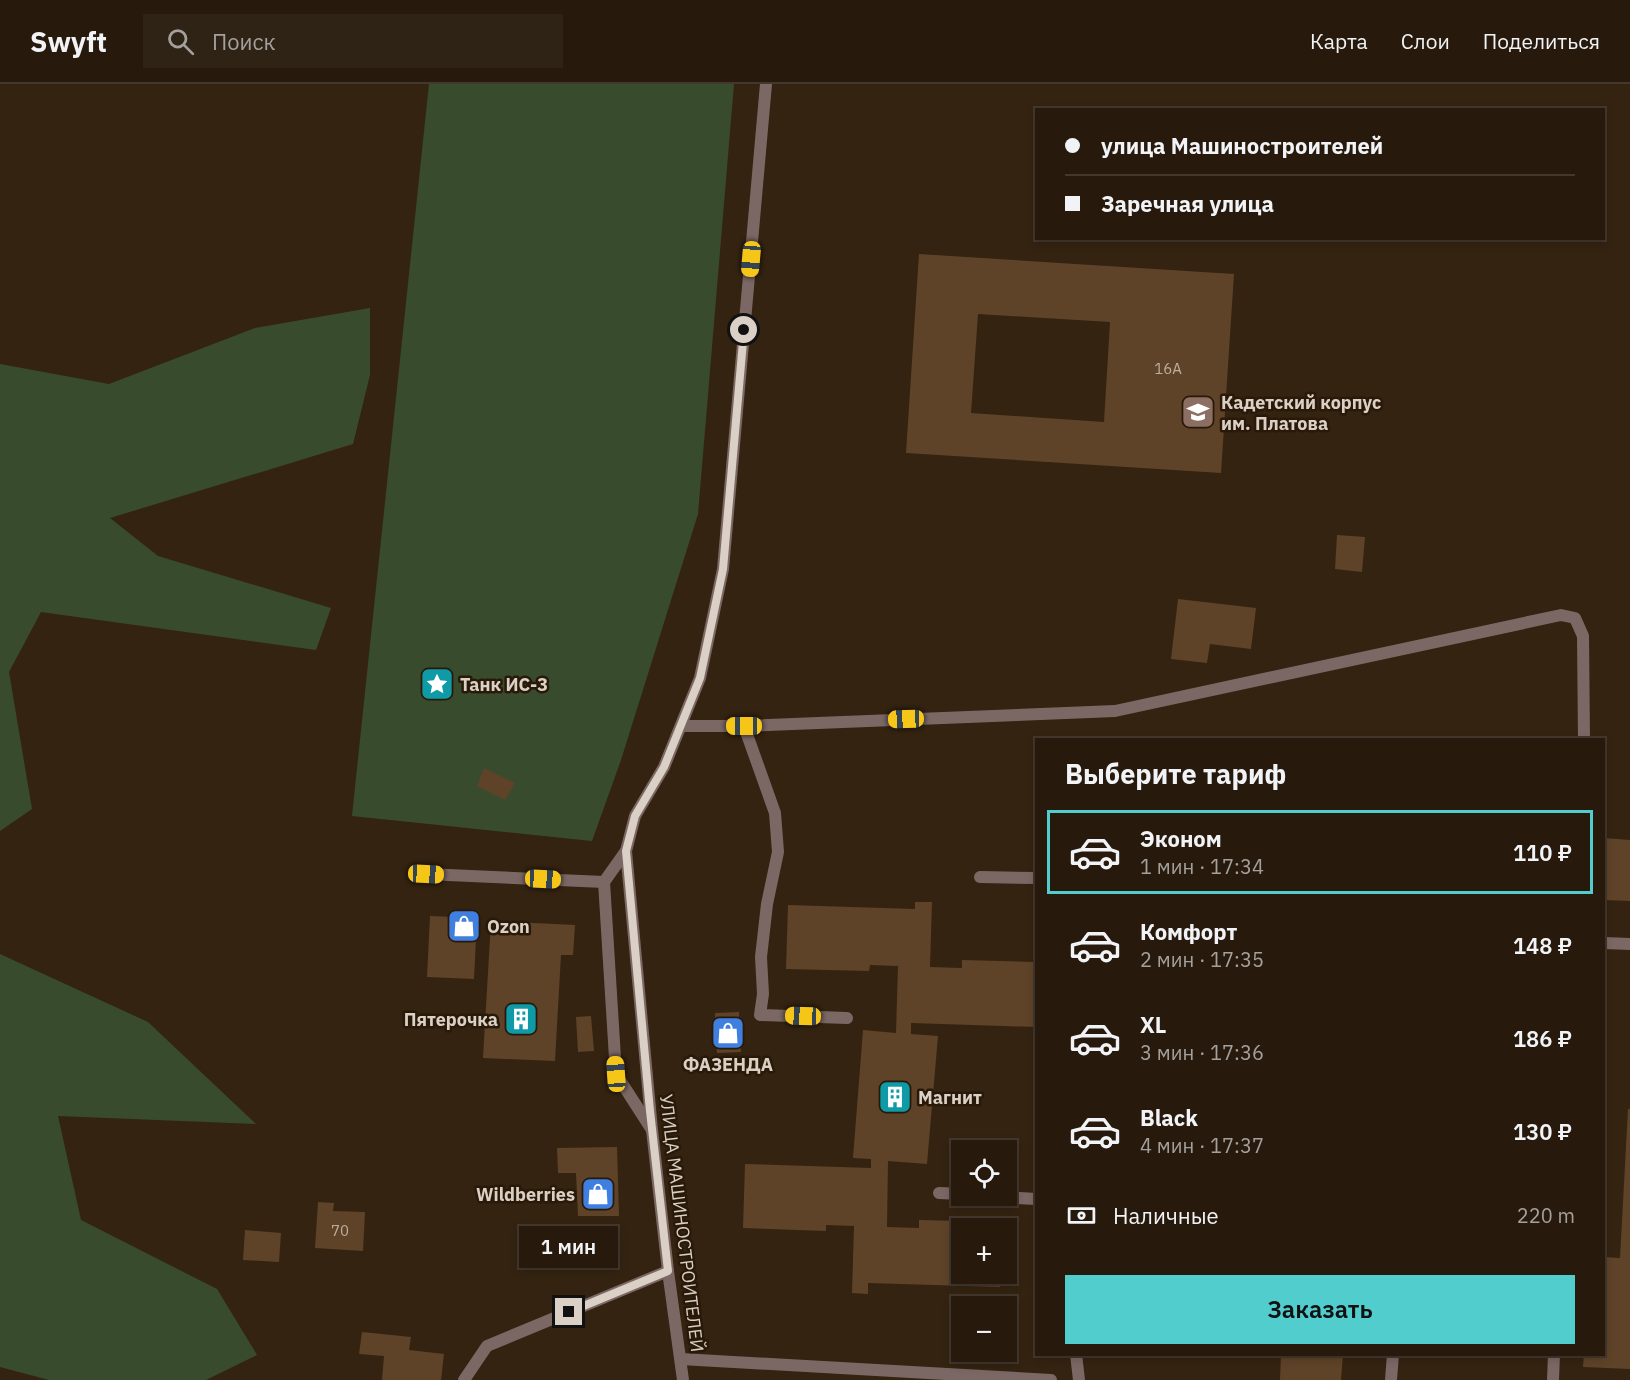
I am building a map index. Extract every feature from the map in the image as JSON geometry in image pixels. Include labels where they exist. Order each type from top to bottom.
[{"type":"street","name":"УЛИЦА МАШИНОСТРОИТЕЛЕЙ","points":[[683,1380],[652,1130],[626,851],[635,816],[664,767],[700,678],[723,569],[766,84]]},
{"type":"street","points":[[681,726],[744,726],[1115,711],[1561,615],[1575,618],[1583,636],[1584,738]]},
{"type":"street","points":[[744,726],[775,813],[778,852],[767,904],[761,957],[763,994],[760,1015],[847,1017]]},
{"type":"street","points":[[626,851],[604,882],[616,1074],[652,1130]]},
{"type":"street","points":[[426,874],[604,882]]},
{"type":"street","points":[[980,877],[1035,878]]},
{"type":"street","points":[[1605,943],[1630,944]]},
{"type":"street","points":[[939,1192],[951,1193]]},
{"type":"street","points":[[1017,1198],[1035,1199]]},
{"type":"street","points":[[464,1380],[487,1346],[668,1271]]},
{"type":"street","points":[[1076,1356],[1078,1380]]},
{"type":"street","points":[[1391,1380],[1393,1356]]},
{"type":"street","points":[[1553,1380],[1554,1356]]},
{"type":"street","points":[[681,1359],[1051,1380]]},
{"type":"green space","points":[[429,84],[734,84],[698,514],[621,760],[592,841],[352,816]]},
{"type":"green space","points":[[370,308],[370,375],[353,444],[110,518],[158,556],[331,608],[316,650],[41,612],[9,672],[32,809],[0,831],[0,364],[109,384],[255,328]]},
{"type":"green space","points":[[0,954],[148,1022],[256,1124],[58,1116],[81,1220],[217,1289],[257,1355],[206,1380],[49,1380],[0,1367]]},
{"type":"building","points":[[919,254],[1234,274],[1221,473],[906,453]],"holes":[[[978,314],[1110,322],[1104,422],[971,413]]]},
{"type":"building","points":[[1337,535],[1365,537],[1362,572],[1335,569]]},
{"type":"building","points":[[1178,599],[1256,608],[1251,649],[1210,644],[1207,663],[1171,659]]},
{"type":"building","points":[[484,768],[515,783],[505,800],[477,786]]},
{"type":"building","points":[[1605,838],[1630,840],[1630,901],[1605,900]]},
{"type":"building","points":[[915,902],[932,902],[930,967],[962,968],[962,960],[1035,962],[1035,1027],[911,1023],[911,1034],[938,1036],[927,1164],[888,1161],[887,1227],[919,1228],[919,1220],[951,1221],[951,1284],[1000,1284],[1000,1287],[868,1283],[868,1294],[852,1293],[854,1226],[826,1225],[826,1231],[743,1228],[745,1164],[871,1168],[871,1159],[853,1158],[863,1030],[896,1033],[898,966],[870,965],[869,971],[786,969],[788,905],[915,909]]},
{"type":"building","points":[[430,916],[477,918],[474,979],[427,977]]},
{"type":"building","name":"Пятерочка","points":[[491,921],[575,925],[573,955],[561,955],[555,1061],[483,1058]]},
{"type":"building","name":"ФАЗЕНДА","points":[[739,1012],[741,1052],[717,1053],[715,1013]]},
{"type":"building","points":[[591,1016],[594,1051],[578,1052],[576,1017]]},
{"type":"building","points":[[1628,1109],[1630,1109],[1630,1369],[1583,1367],[1584,1356],[1605,1356],[1605,1257],[1620,1258]]},
{"type":"building","name":"Wildberries","points":[[617,1147],[619,1216],[578,1216],[576,1173],[558,1173],[557,1148]]},
{"type":"building","points":[[318,1202],[334,1203],[333,1211],[365,1212],[363,1251],[315,1248]]},
{"type":"building","points":[[245,1230],[281,1233],[279,1262],[243,1260]]},
{"type":"building","points":[[362,1332],[411,1337],[409,1350],[444,1354],[441,1380],[382,1380],[384,1356],[359,1354]]},
{"type":"building","points":[[1281,1356],[1343,1356],[1341,1380],[1280,1380]]},
{"type":"place","name":"Кадетский корпус им. Платова","points":[[1198,412]]},
{"type":"place","name":"Танк ИС-3","points":[[437,684]]},
{"type":"place","name":"Ozon","points":[[464,926]]},
{"type":"place","name":"Пятерочка","points":[[521,1019]]},
{"type":"place","name":"ФАЗЕНДА","points":[[728,1033]]},
{"type":"place","name":"Магнит","points":[[895,1097]]},
{"type":"place","name":"Wildberries","points":[[598,1194]]},
{"type":"route","points":[[569,1312],[668,1271],[650,1111],[626,851],[635,816],[664,767],[700,678],[723,569],[744,330]]}]
